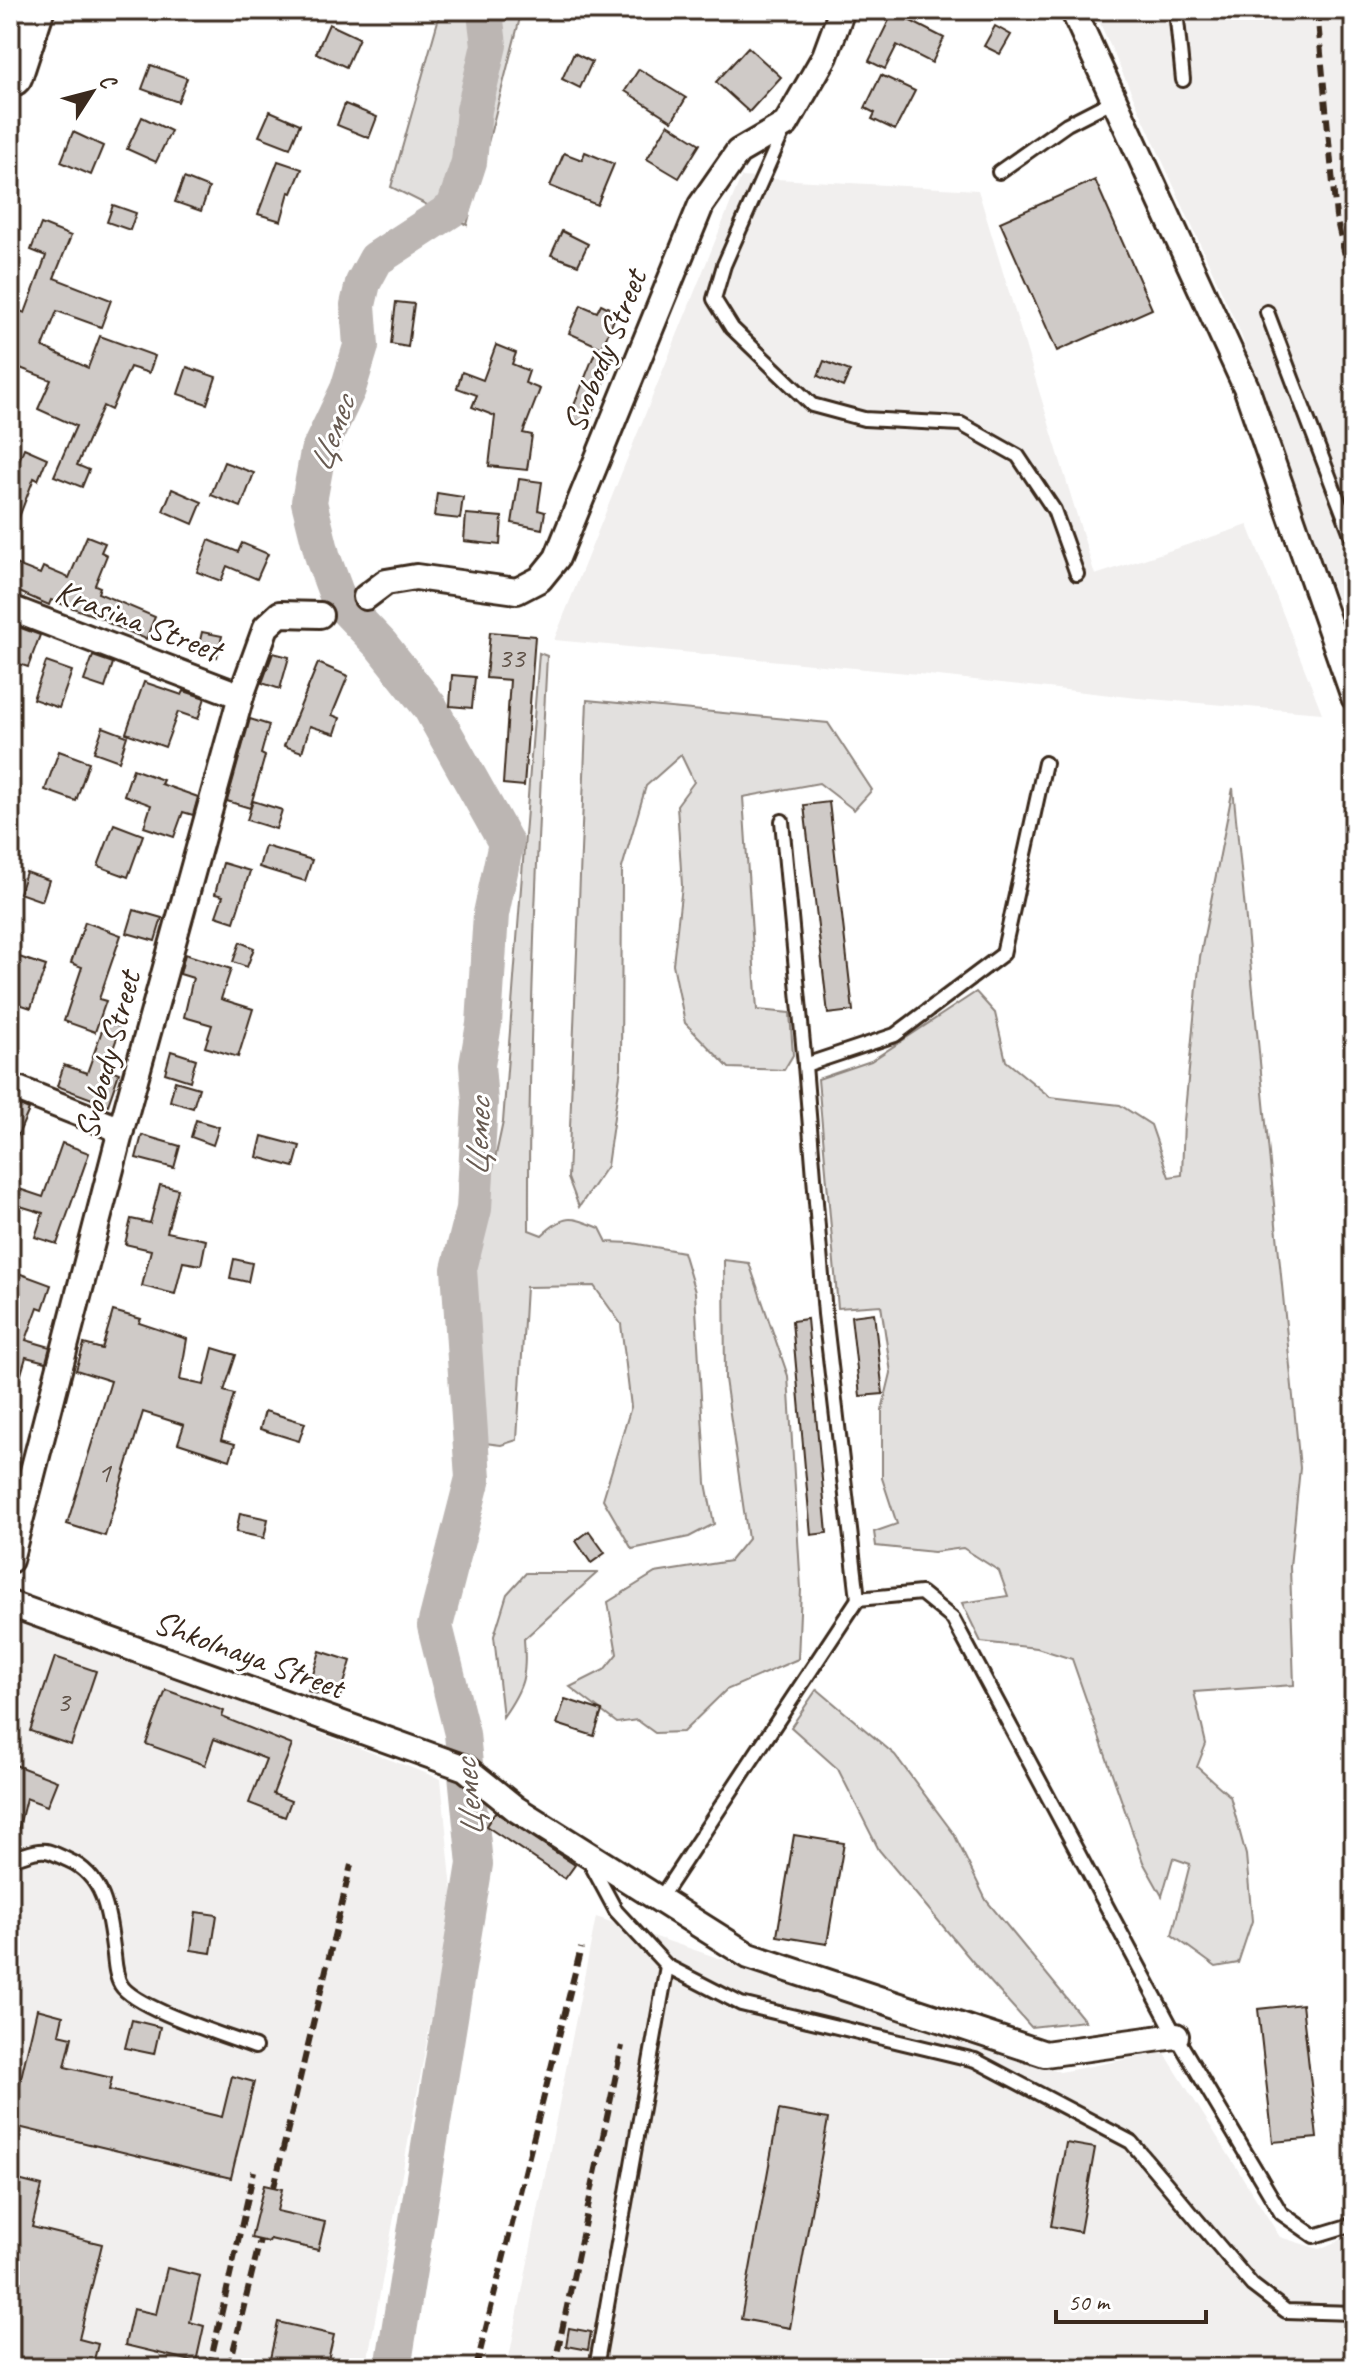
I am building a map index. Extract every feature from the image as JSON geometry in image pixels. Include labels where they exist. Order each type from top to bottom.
[{"type":"highway","points":[[10,74],[31,10]]},
{"type":"street","name":"Svobody Street","points":[[366,597],[386,582],[416,577],[517,591],[540,579],[557,558],[701,205],[738,152],[786,124],[825,56],[842,10]]},
{"type":"street","points":[[1073,10],[1246,387],[1346,654],[1354,697]]},
{"type":"street","name":"Krasina Street","points":[[10,608],[241,696]]},
{"type":"street","name":"Svobody Street","points":[[10,1560],[121,1130],[241,696],[266,627],[280,614],[320,615]]},
{"type":"street","points":[[10,1086],[121,1130]]},
{"type":"street","name":"Shkolnaya Street","points":[[10,1604],[465,1768],[516,1809],[749,1956],[1045,2054],[1176,2036]]},
{"type":"lane","points":[[1176,10],[1183,80]]},
{"type":"lane","points":[[999,172],[1067,124],[1114,100]]},
{"type":"lane","points":[[786,124],[724,265],[714,299],[732,328],[812,405],[864,419],[961,424],[1018,456],[1054,510],[1077,574]]},
{"type":"lane","points":[[1267,312],[1354,542]]},
{"type":"lane","points":[[805,1065],[895,1035],[1003,954],[1045,763]]},
{"type":"lane","points":[[659,1900],[858,1599],[825,1314],[782,821]]},
{"type":"lane","points":[[858,1599],[921,1593],[953,1619],[1176,2036],[1281,2213],[1314,2236],[1354,2224]]},
{"type":"lane","points":[[10,1858],[32,1851],[47,1851],[78,1864],[92,1878],[106,1902],[121,1986],[153,2008],[255,2047]]},
{"type":"lane","points":[[584,1853],[616,1911],[667,1966],[741,2004],[975,2060],[1131,2142],[1252,2285],[1286,2311],[1354,2313]]},
{"type":"lane","points":[[601,2367],[667,1966]]},
{"type":"shaded area","points":[[441,10],[522,10],[467,225],[391,187]]},
{"type":"shaded area","points":[[1094,10],[1354,10],[1354,646],[1240,332]]},
{"type":"shaded area","points":[[741,177],[978,190],[1095,575],[1248,525],[1322,713],[1138,698],[554,640]]},
{"type":"shaded area","points":[[539,653],[547,656],[532,1014],[529,1230],[542,1235],[557,1223],[569,1219],[600,1228],[607,1242],[683,1252],[695,1292],[706,1483],[714,1524],[689,1537],[632,1549],[603,1499],[631,1407],[621,1324],[594,1286],[526,1287],[517,1440],[501,1445],[477,1442],[471,1270],[503,1122]]},
{"type":"shaded area","points":[[587,700],[828,723],[872,790],[854,810],[819,783],[743,797],[757,1010],[790,1013],[793,1055],[784,1070],[729,1068],[685,1023],[673,964],[682,886],[677,805],[694,782],[681,755],[646,786],[622,868],[621,1068],[607,1166],[579,1207],[568,1178]]},
{"type":"shaded area","points":[[1233,788],[1300,1468],[1290,1567],[1294,1685],[1194,1692],[1206,1744],[1197,1767],[1230,1796],[1246,1855],[1252,1921],[1238,1963],[1216,1967],[1172,1935],[1190,1864],[1173,1858],[1162,1896],[1143,1862],[1072,1659],[1037,1648],[981,1642],[962,1603],[1008,1596],[999,1571],[963,1548],[934,1552],[876,1546],[874,1532],[897,1524],[882,1478],[882,1410],[891,1373],[881,1305],[838,1308],[818,1079],[871,1061],[976,992],[995,1013],[1006,1061],[1050,1097],[1120,1105],[1151,1125],[1169,1177],[1182,1175],[1184,1121],[1200,957]]},
{"type":"shaded area","points":[[724,1260],[749,1263],[788,1376],[801,1589],[798,1659],[726,1690],[683,1732],[655,1733],[637,1720],[617,1723],[570,1687],[604,1670],[617,1654],[608,1602],[655,1573],[730,1561],[748,1539],[725,1379]]},
{"type":"shaded area","points":[[526,1573],[597,1573],[524,1639],[522,1680],[516,1697],[503,1717],[494,1636],[507,1594]]},
{"type":"shaded area","points":[[10,1616],[441,1779],[453,1900],[366,2368],[10,2368]]},
{"type":"shaded area","points":[[817,1689],[895,1755],[954,1834],[986,1900],[1085,2021],[1031,2027],[879,1850],[838,1769],[791,1727]]},
{"type":"shaded area","points":[[596,1917],[1060,2072],[1164,2052],[1280,2237],[1319,2249],[1354,2234],[1354,2368],[507,2368]]},
{"type":"building","points":[[893,12],[944,38],[932,63],[897,45],[885,69],[869,61]]},
{"type":"building","points":[[329,24],[359,38],[346,67],[316,53]]},
{"type":"building","points":[[995,26],[1011,35],[1000,54],[984,46]]},
{"type":"building","points":[[748,47],[781,77],[749,112],[716,82]]},
{"type":"building","points":[[574,53],[592,62],[580,88],[562,79]]},
{"type":"building","points":[[151,65],[187,78],[178,102],[142,89]]},
{"type":"building","points":[[639,69],[686,98],[672,121],[625,91]]},
{"type":"building","points":[[881,75],[915,91],[895,130],[872,119],[875,113],[865,108]]},
{"type":"building","points":[[345,104],[377,117],[369,138],[337,125]]},
{"type":"building","points":[[270,111],[300,124],[290,148],[259,136]]},
{"type":"building","points":[[142,117],[171,131],[156,162],[127,149]]},
{"type":"building","points":[[668,124],[700,144],[679,178],[647,159]]},
{"type":"building","points":[[73,132],[103,146],[91,175],[61,162]]},
{"type":"building","points":[[585,152],[614,164],[597,205],[550,186],[564,153],[582,160]]},
{"type":"building","points":[[278,161],[302,169],[292,193],[289,192],[281,221],[258,214]]},
{"type":"building","points":[[184,178],[209,188],[201,211],[175,202]]},
{"type":"building","points":[[1095,180],[1152,309],[1057,351],[1000,222]]},
{"type":"building","points":[[113,205],[136,213],[130,230],[107,222]]},
{"type":"building","points":[[41,224],[71,236],[54,278],[111,300],[101,327],[57,311],[43,347],[88,368],[100,336],[155,356],[149,373],[130,367],[111,410],[103,406],[77,465],[89,470],[82,487],[54,476],[76,426],[38,409],[51,380],[10,364],[10,320],[15,309],[25,313],[46,256],[31,250]]},
{"type":"building","points":[[562,231],[588,244],[578,265],[551,255]]},
{"type":"building","points":[[396,302],[414,304],[408,347],[391,344]]},
{"type":"building","points":[[601,304],[617,312],[602,348],[569,333],[581,305],[597,312]]},
{"type":"building","points":[[496,345],[516,353],[512,364],[529,371],[525,383],[540,389],[523,433],[532,435],[527,470],[489,466],[495,416],[472,407],[477,395],[457,388],[462,372],[483,380]]},
{"type":"building","points":[[596,350],[614,358],[587,425],[569,418]]},
{"type":"building","points":[[824,361],[850,371],[843,387],[818,376]]},
{"type":"building","points":[[187,367],[216,377],[207,404],[178,394]]},
{"type":"building","points":[[24,448],[47,458],[38,480],[34,478],[11,538],[10,484]]},
{"type":"building","points":[[224,462],[254,473],[241,507],[211,495]]},
{"type":"building","points":[[519,479],[542,482],[538,510],[545,512],[542,529],[512,523]]},
{"type":"building","points":[[172,489],[202,502],[193,524],[163,511]]},
{"type":"building","points":[[437,493],[463,497],[460,519],[434,516]]},
{"type":"building","points":[[466,514],[502,517],[500,545],[464,541]]},
{"type":"building","points":[[87,536],[105,543],[101,552],[107,555],[95,585],[100,587],[98,593],[155,617],[146,639],[109,621],[51,600],[49,605],[10,588],[10,562],[40,574],[43,567],[69,578]]},
{"type":"building","points":[[209,540],[238,552],[242,543],[268,554],[257,579],[227,566],[221,581],[197,572]]},
{"type":"building","points":[[10,624],[40,635],[28,667],[10,661]]},
{"type":"building","points":[[202,632],[222,636],[217,657],[197,653]]},
{"type":"building","points":[[490,632],[535,636],[524,786],[503,784],[510,680],[486,678]]},
{"type":"building","points":[[273,653],[289,657],[280,689],[262,683]]},
{"type":"building","points":[[93,656],[113,663],[105,688],[84,681]]},
{"type":"building","points":[[46,662],[72,671],[59,708],[33,699]]},
{"type":"building","points":[[318,663],[348,676],[332,715],[340,718],[335,734],[310,726],[302,752],[284,746]]},
{"type":"building","points":[[452,675],[475,677],[472,708],[450,706]]},
{"type":"building","points":[[144,682],[182,695],[184,691],[205,698],[198,719],[178,712],[165,747],[126,733]]},
{"type":"building","points":[[250,719],[269,725],[261,754],[265,756],[250,808],[227,801]]},
{"type":"building","points":[[103,727],[127,736],[119,761],[94,752]]},
{"type":"building","points":[[59,751],[89,762],[76,801],[45,790]]},
{"type":"building","points":[[133,769],[163,780],[161,784],[198,797],[193,815],[183,812],[174,837],[144,827],[151,805],[124,795]]},
{"type":"building","points":[[253,801],[282,810],[276,829],[247,820]]},
{"type":"building","points":[[829,802],[853,1011],[828,1014],[804,805]]},
{"type":"building","points":[[114,824],[143,835],[128,877],[98,866]]},
{"type":"building","points":[[265,846],[312,860],[305,881],[259,867]]},
{"type":"building","points":[[223,863],[250,871],[234,922],[216,916],[223,896],[215,894]]},
{"type":"building","points":[[26,872],[49,880],[42,901],[19,893]]},
{"type":"building","points":[[134,910],[162,918],[155,941],[127,933]]},
{"type":"building","points":[[85,922],[121,935],[99,999],[106,1001],[95,1032],[64,1021],[82,967],[71,963]]},
{"type":"building","points":[[240,942],[254,948],[247,967],[233,962]]},
{"type":"building","points":[[10,954],[46,966],[31,1008],[10,1001]]},
{"type":"building","points":[[185,954],[231,969],[221,999],[253,1009],[238,1057],[205,1047],[212,1025],[184,1017],[193,978],[180,974]]},
{"type":"building","points":[[105,1022],[121,1027],[106,1068],[119,1073],[108,1105],[57,1086],[64,1065],[87,1073]]},
{"type":"building","points":[[171,1051],[196,1059],[190,1081],[165,1073]]},
{"type":"building","points":[[175,1081],[199,1088],[193,1108],[170,1101]]},
{"type":"building","points":[[10,1102],[29,1110],[10,1153]]},
{"type":"building","points":[[196,1120],[219,1127],[213,1145],[191,1137]]},
{"type":"building","points":[[142,1135],[180,1146],[174,1168],[136,1158]]},
{"type":"building","points":[[262,1136],[300,1146],[294,1167],[257,1157]]},
{"type":"building","points":[[62,1143],[89,1153],[57,1244],[35,1237],[43,1213],[10,1203],[10,1186],[43,1197]]},
{"type":"building","points":[[160,1185],[178,1189],[167,1232],[206,1240],[201,1265],[183,1262],[175,1294],[142,1286],[151,1250],[125,1244],[131,1219],[150,1223]]},
{"type":"building","points":[[234,1259],[252,1263],[248,1282],[230,1278]]},
{"type":"building","points":[[10,1270],[51,1285],[43,1309],[38,1307],[26,1340],[50,1347],[46,1362],[26,1357],[14,1398],[10,1397]]},
{"type":"building","points":[[113,1311],[141,1319],[139,1323],[187,1339],[180,1380],[204,1385],[213,1348],[236,1355],[224,1391],[234,1394],[221,1440],[235,1444],[230,1460],[178,1443],[184,1425],[143,1412],[105,1536],[67,1524],[111,1381],[76,1370],[84,1344],[102,1349]]},
{"type":"building","points":[[874,1313],[883,1394],[860,1396],[851,1316]]},
{"type":"building","points":[[807,1319],[827,1533],[811,1535],[792,1321]]},
{"type":"building","points":[[265,1411],[305,1423],[299,1441],[260,1429]]},
{"type":"building","points":[[240,1513],[268,1519],[264,1538],[236,1532]]},
{"type":"building","points":[[589,1531],[605,1553],[591,1563],[576,1541]]},
{"type":"building","points":[[320,1651],[351,1661],[339,1700],[308,1691]]},
{"type":"building","points":[[55,1657],[96,1671],[71,1745],[30,1731]]},
{"type":"building","points":[[166,1690],[224,1711],[222,1717],[292,1745],[273,1794],[291,1801],[285,1817],[249,1803],[266,1759],[214,1739],[205,1765],[146,1744]]},
{"type":"building","points":[[565,1699],[602,1711],[594,1736],[557,1724]]},
{"type":"building","points":[[10,1763],[57,1781],[47,1806],[26,1798],[16,1839],[10,1838]]},
{"type":"building","points":[[495,1812],[575,1865],[565,1879],[486,1826]]},
{"type":"building","points":[[794,1835],[844,1843],[827,1944],[777,1936]]},
{"type":"building","points":[[196,1912],[217,1915],[211,1953],[191,1950]]},
{"type":"building","points":[[1302,2004],[1317,2138],[1273,2142],[1258,2009]]},
{"type":"building","points":[[37,2009],[63,2016],[59,2034],[72,2037],[65,2067],[112,2078],[109,2090],[222,2117],[232,2076],[254,2082],[231,2178],[10,2125]]},
{"type":"building","points":[[132,2020],[160,2027],[154,2054],[125,2048]]},
{"type":"building","points":[[779,2110],[828,2119],[790,2328],[741,2319]]},
{"type":"building","points":[[1066,2143],[1095,2148],[1080,2232],[1051,2226]]},
{"type":"building","points":[[10,2178],[42,2186],[32,2227],[102,2244],[79,2339],[98,2344],[92,2368],[10,2368]]},
{"type":"building","points":[[264,2185],[282,2189],[277,2211],[325,2222],[318,2250],[251,2238]]},
{"type":"building","points":[[167,2268],[200,2276],[190,2322],[204,2326],[196,2362],[125,2345],[133,2309],[156,2314]]},
{"type":"building","points":[[278,2322],[334,2335],[326,2368],[268,2368]]},
{"type":"building","points":[[569,2328],[591,2332],[588,2350],[566,2346]]},
{"type":"waterway","name":"Цемес","points":[[393,2368],[475,1864],[462,1734],[435,1626],[473,1478],[459,1269],[474,1209],[480,1102],[477,1065],[484,1024],[491,914],[506,843],[430,707],[381,645],[339,601],[323,558],[309,502],[318,452],[348,389],[361,346],[358,305],[363,283],[376,259],[454,208],[469,162],[474,110],[489,45],[486,21],[489,10]]},
{"type":"railway","points":[[1317,10],[1336,217],[1354,294]]},
{"type":"railway","points":[[274,2187],[351,1865]]},
{"type":"railway","points":[[476,2368],[581,1948]]},
{"type":"railway","points":[[554,2368],[622,2046]]},
{"type":"railway","points":[[209,2368],[254,2171]]},
{"type":"railway","points":[[229,2368],[260,2240]]}]
